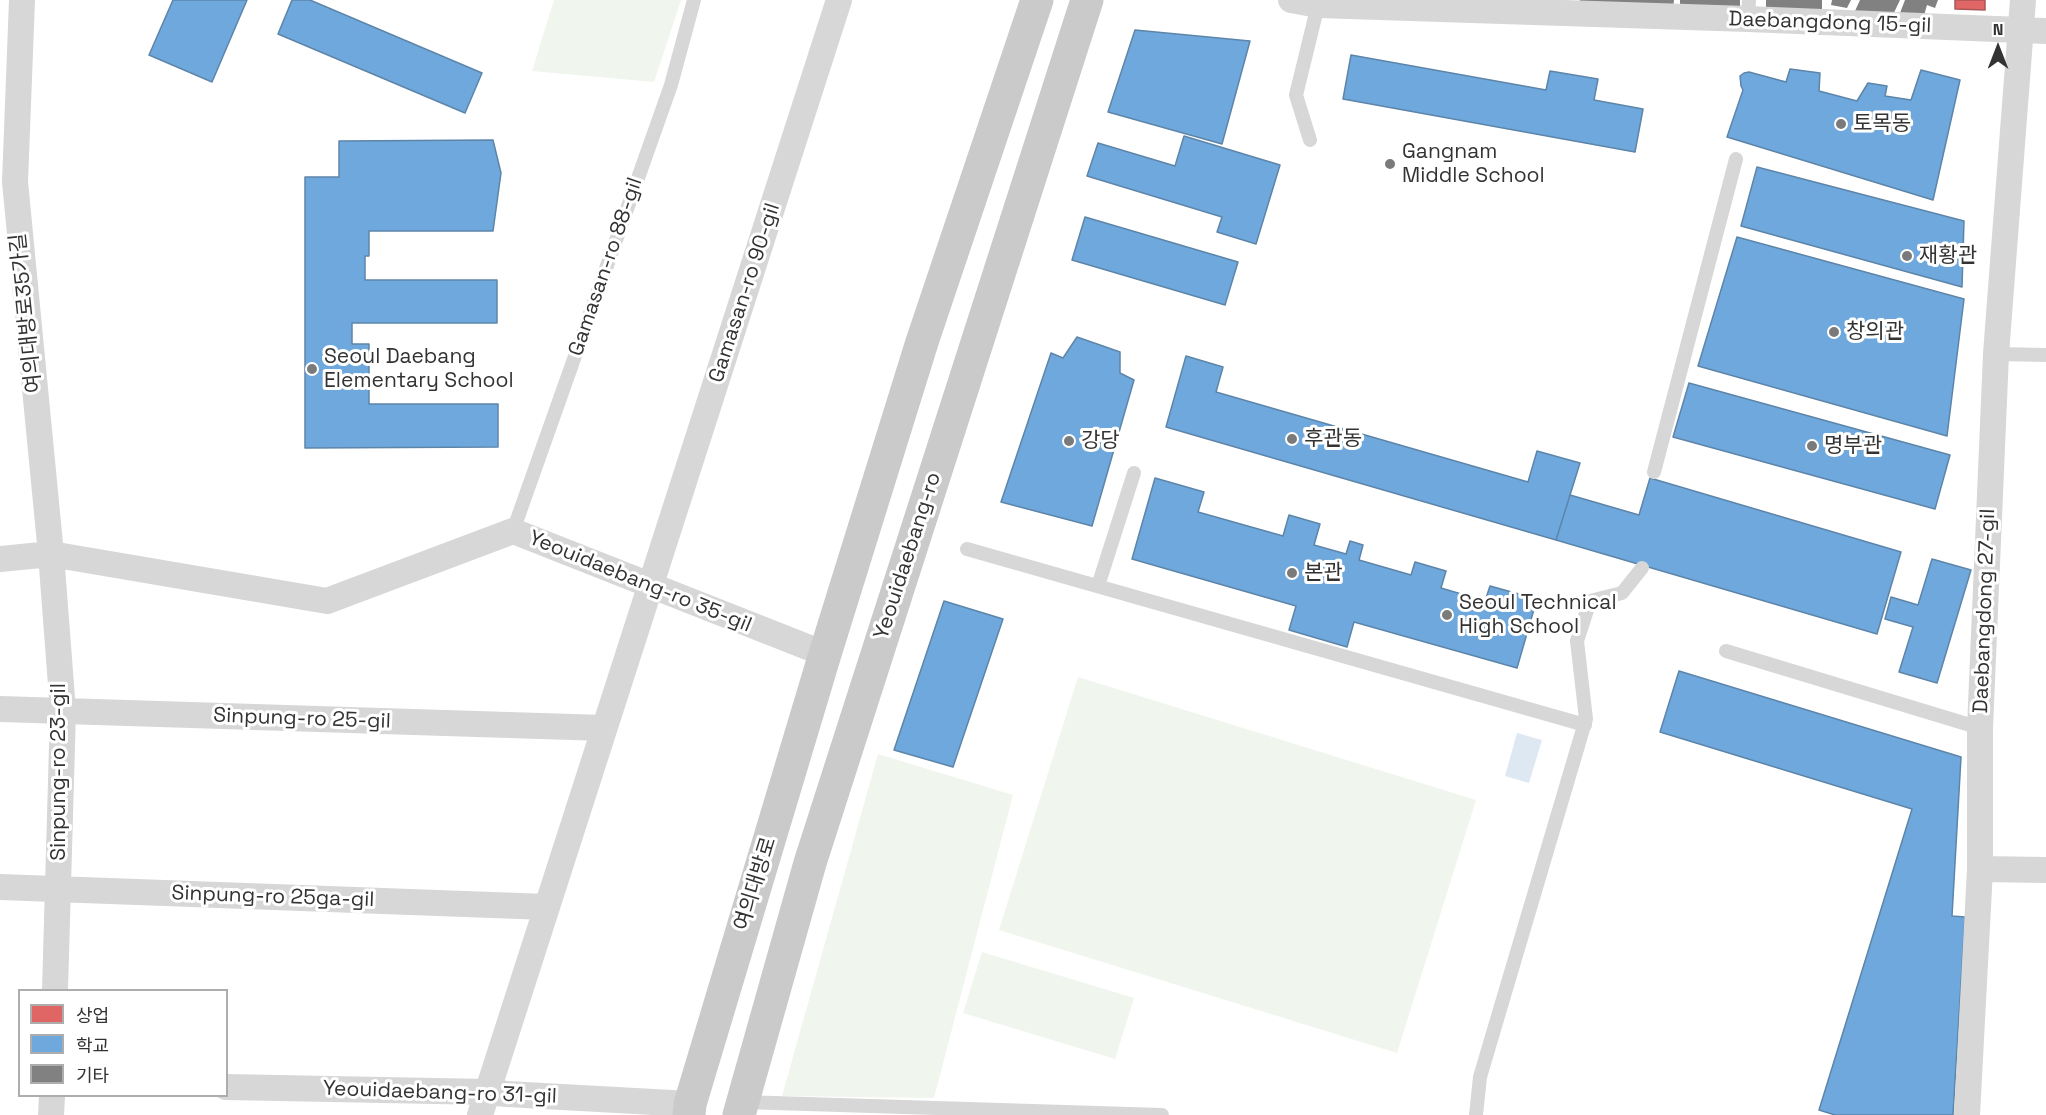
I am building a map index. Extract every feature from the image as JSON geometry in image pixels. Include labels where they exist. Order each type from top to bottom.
[{"type":"main road","points":[[825,654],[922,342],[1037,0]]},
{"type":"main road","name":"Yeouidaebang-ro","points":[[741,1109],[810,863],[1088,0]]},
{"type":"main road","name":"여의대방로","points":[[689,1109],[825,654]]},
{"type":"street","name":"여의대방로35가길","points":[[22,0],[15,182],[51,554]]},
{"type":"street","name":"Gamasan-ro 90-gil","points":[[651,586],[839,0]]},
{"type":"street","name":"Daebangdong 15-gil","points":[[1291,0],[1319,3],[1749,10],[2034,31]]},
{"type":"street","name":"Daebangdong 27-gil","points":[[1967,1115],[1980,869],[1980,728],[1996,354],[2034,31],[2023,0]]},
{"type":"street","name":"Yeouidaebang-ro 35-gil","points":[[0,559],[51,554],[327,601],[513,531],[825,654]]},
{"type":"street","name":"Sinpung-ro 23-gil","points":[[51,554],[63,711],[55,989]]},
{"type":"street","points":[[484,1103],[651,586]]},
{"type":"street","name":"Sinpung-ro 25-gil","points":[[0,709],[604,729]]},
{"type":"street","points":[[1980,869],[2046,870]]},
{"type":"street","name":"Sinpung-ro 25ga-gil","points":[[0,887],[547,908]]},
{"type":"street","name":"Yeouidaebang-ro 31-gil","points":[[228,1087],[484,1103],[689,1109]]},
{"type":"street","points":[[51,1115],[52,1097]]},
{"type":"lane","name":"Gamasan-ro 88-gil","points":[[513,531],[671,85],[693,0]]},
{"type":"lane","points":[[1310,140],[1296,95],[1319,3]]},
{"type":"lane","points":[[1654,472],[1736,159]]},
{"type":"lane","points":[[1996,354],[2046,355]]},
{"type":"lane","points":[[1098,586],[1134,473]]},
{"type":"lane","points":[[967,549],[1585,725]]},
{"type":"lane","points":[[1476,1115],[1480,1077],[1585,725],[1577,641],[1590,601],[1622,593],[1642,568]]},
{"type":"lane","points":[[1726,651],[1980,728]]},
{"type":"lane","points":[[741,1109],[1162,1115]]},
{"type":"shaded area","points":[[554,0],[681,0],[654,82],[532,71]]},
{"type":"shaded area","points":[[1078,677],[1476,800],[1397,1053],[999,930]]},
{"type":"shaded area","points":[[1517,733],[1542,740],[1529,783],[1505,776]]},
{"type":"shaded area","points":[[878,754],[1013,795],[934,1098],[782,1096]]},
{"type":"shaded area","points":[[982,952],[1134,998],[1115,1059],[963,1013]]},
{"type":"building: 상업","points":[[1955,0],[1985,0],[1985,10],[1955,9]]},
{"type":"building: 학교","points":[[173,0],[247,0],[212,82],[149,55]]},
{"type":"building: 학교","points":[[292,0],[310,0],[482,73],[465,113],[278,34]]},
{"type":"building: 학교","points":[[1135,30],[1250,41],[1222,144],[1108,112]]},
{"type":"building: 학교","points":[[1351,55],[1546,90],[1550,71],[1598,79],[1594,100],[1643,109],[1635,152],[1343,99]]},
{"type":"building: 학교","name":"토목동","points":[[1790,69],[1820,73],[1819,91],[1857,101],[1868,83],[1887,86],[1885,96],[1911,100],[1921,70],[1960,80],[1933,200],[1727,137],[1743,90],[1740,76],[1749,72],[1786,82]]},
{"type":"building: 학교","points":[[1184,136],[1280,165],[1256,244],[1217,232],[1222,217],[1087,176],[1098,143],[1175,166]]},
{"type":"building: 학교","points":[[493,140],[501,173],[493,231],[369,231],[369,256],[365,256],[365,280],[497,280],[497,323],[352,323],[352,344],[369,344],[369,404],[498,404],[498,447],[305,448],[305,177],[339,177],[339,141]]},
{"type":"building: 학교","name":"재황관","points":[[1757,167],[1964,221],[1962,287],[1741,226]]},
{"type":"building: 학교","points":[[1085,217],[1238,262],[1225,305],[1072,260]]},
{"type":"building: 학교","name":"창의관","points":[[1737,237],[1964,299],[1947,436],[1698,366]]},
{"type":"building: 학교","name":"강당","points":[[1077,337],[1120,352],[1120,373],[1134,380],[1092,526],[1001,502],[1051,353],[1063,358]]},
{"type":"building: 학교","name":"후관동","points":[[1186,356],[1223,367],[1216,392],[1528,482],[1537,451],[1580,463],[1556,540],[1166,427]]},
{"type":"building: 학교","name":"명부관","points":[[1689,383],[1950,455],[1935,509],[1673,437]]},
{"type":"building: 학교","name":"본관","points":[[1155,478],[1204,492],[1198,512],[1283,536],[1289,515],[1320,524],[1314,545],[1346,554],[1350,541],[1363,545],[1359,560],[1411,575],[1415,562],[1446,571],[1441,588],[1485,601],[1490,586],[1537,599],[1517,668],[1354,622],[1347,647],[1289,630],[1296,606],[1132,559]]},
{"type":"building: 학교","points":[[1650,478],[1901,552],[1877,634],[1556,540],[1570,495],[1639,515]]},
{"type":"building: 학교","points":[[1932,559],[1971,570],[1937,683],[1899,672],[1913,627],[1885,619],[1891,597],[1918,605]]},
{"type":"building: 학교","points":[[944,601],[1003,619],[953,767],[894,750]]},
{"type":"building: 학교","points":[[1679,671],[1961,757],[1952,916],[1965,917],[1953,1115],[1835,1115],[1819,1110],[1912,809],[1660,732]]},
{"type":"building: 기타","points":[[1580,0],[1674,0],[1673,9],[1578,7]]},
{"type":"building: 기타","points":[[1680,0],[1740,0],[1740,10],[1680,9]]},
{"type":"building: 기타","points":[[1766,0],[1822,0],[1822,15],[1766,12]]},
{"type":"building: 기타","points":[[1832,0],[1851,0],[1847,8],[1831,5]]},
{"type":"building: 기타","points":[[1860,0],[1900,0],[1891,19],[1855,11]]},
{"type":"building: 기타","points":[[1905,0],[1938,0],[1935,8],[1927,5],[1923,19],[1900,13]]},
{"type":"place","name":"토목동","points":[[1841,124]]},
{"type":"place","name":"Gangnam Middle School","points":[[1390,164]]},
{"type":"place","name":"재황관","points":[[1907,256]]},
{"type":"place","name":"창의관","points":[[1834,332]]},
{"type":"place","name":"Seoul Daebang Elementary School","points":[[312,369]]},
{"type":"place","name":"후관동","points":[[1292,439]]},
{"type":"place","name":"강당","points":[[1069,441]]},
{"type":"place","name":"명부관","points":[[1812,446]]},
{"type":"place","name":"본관","points":[[1292,573]]},
{"type":"place","name":"Seoul Technical High School","points":[[1447,615]]}]
